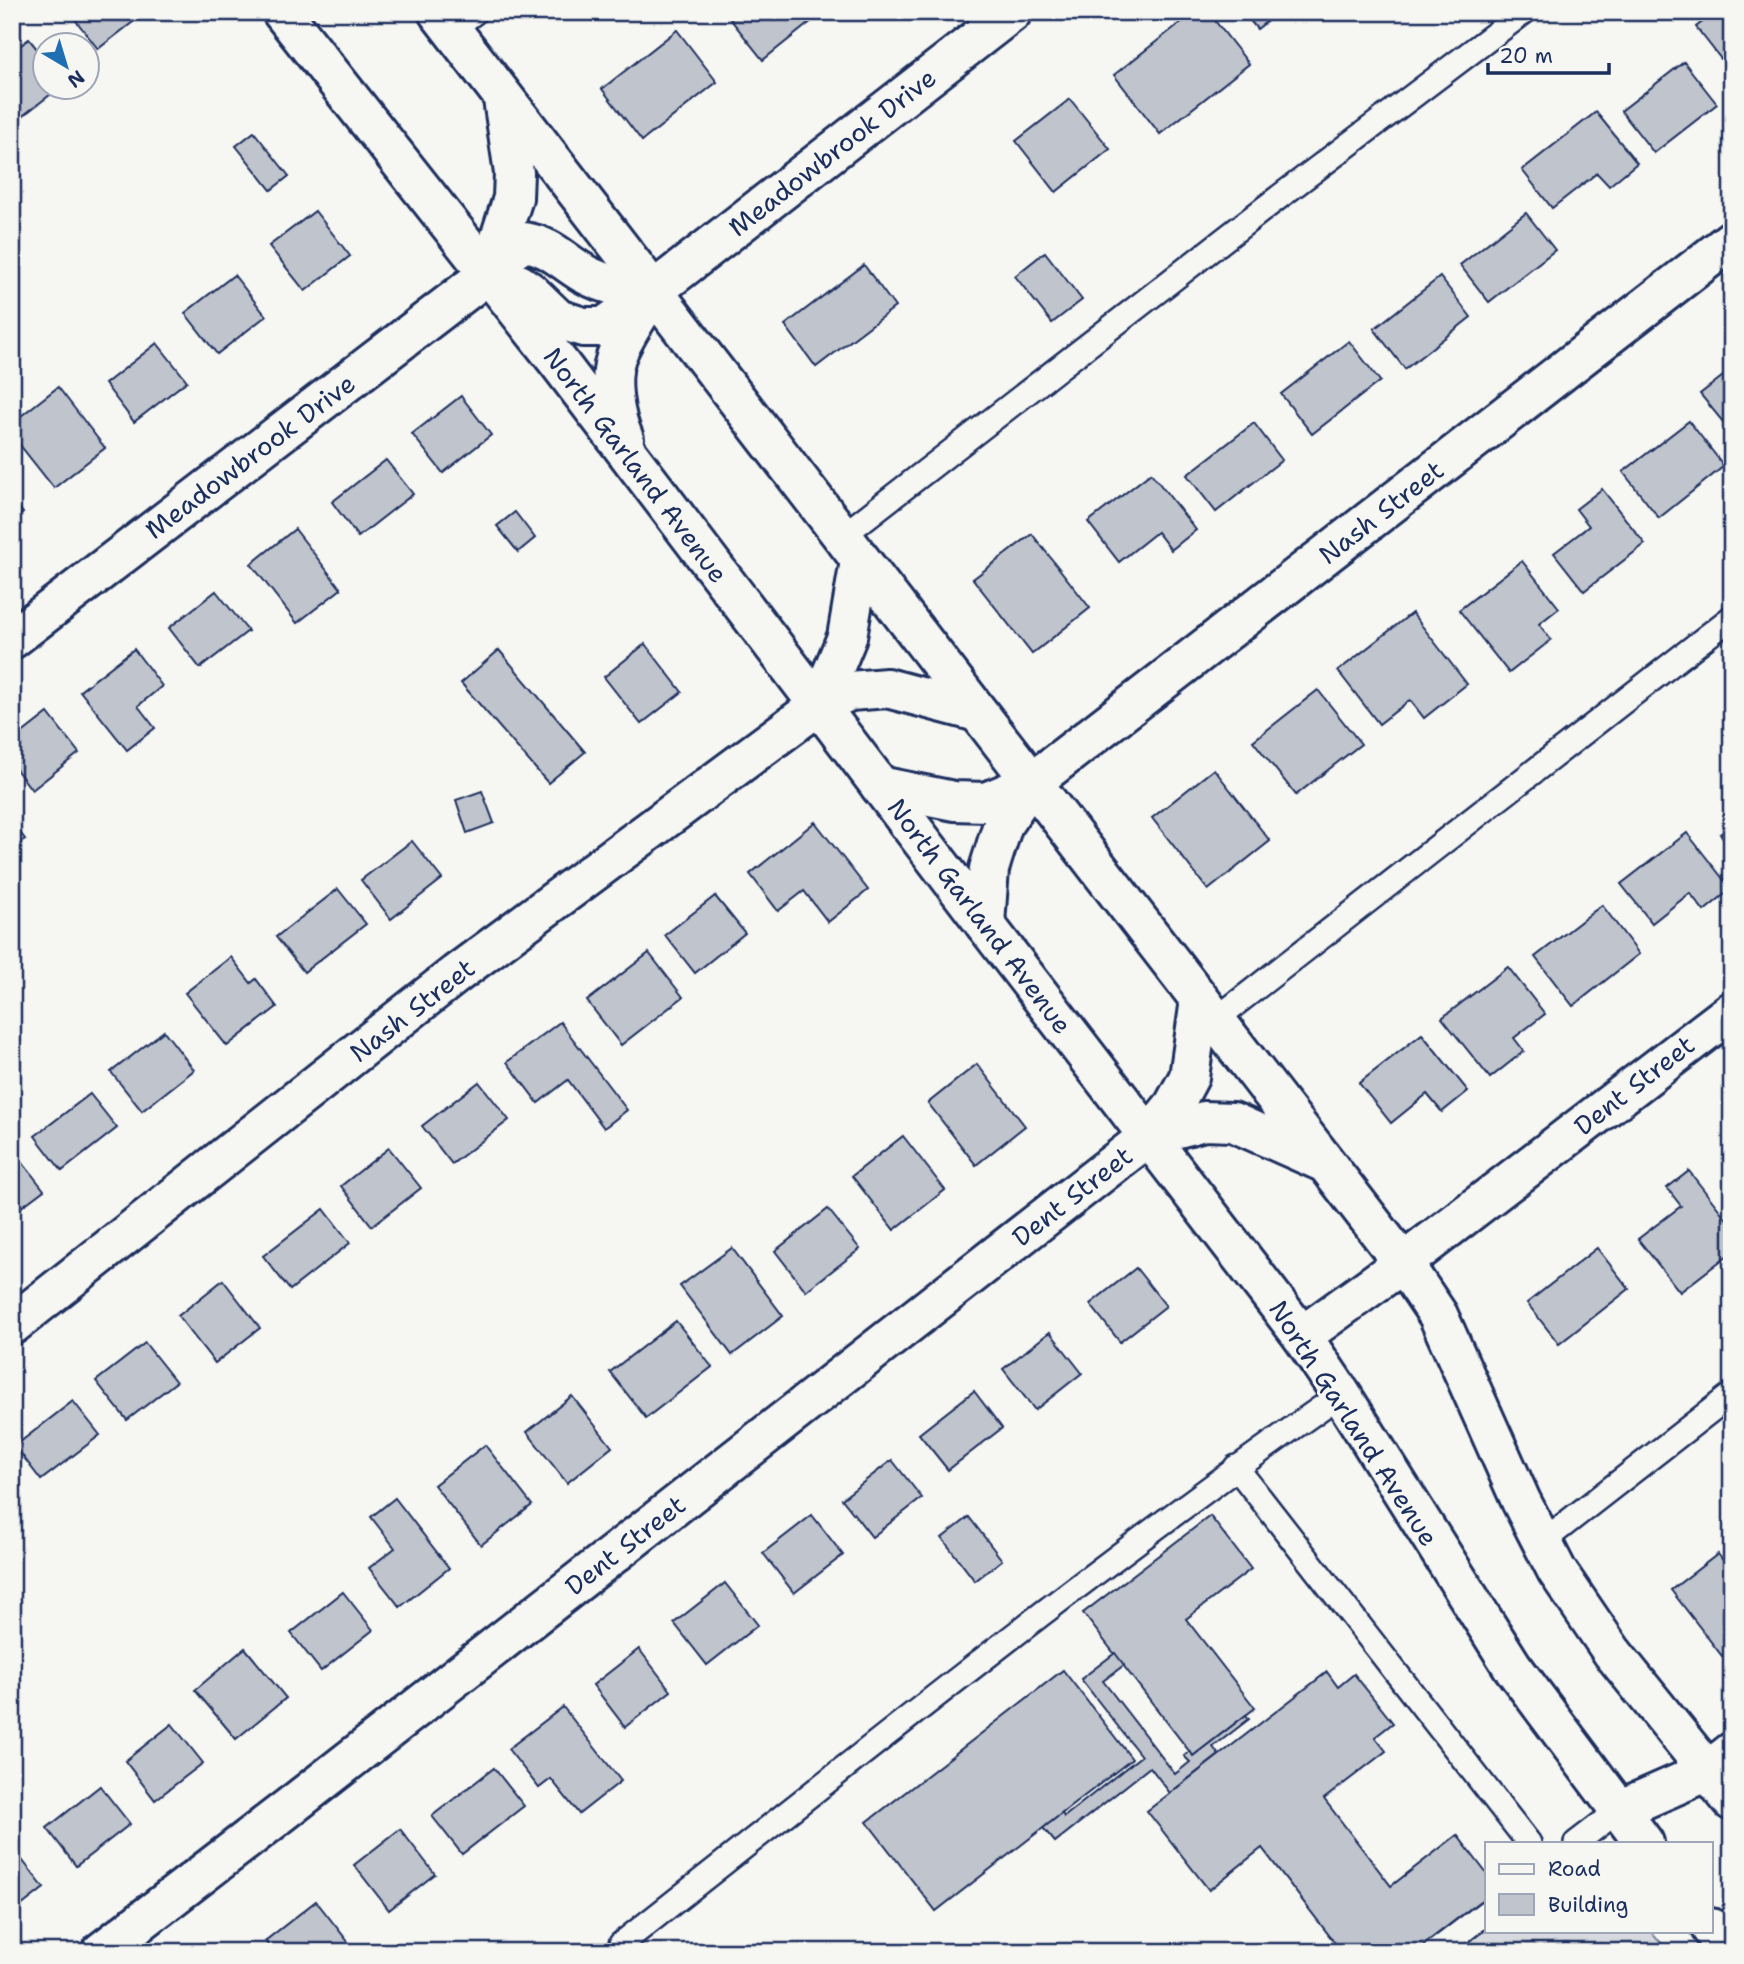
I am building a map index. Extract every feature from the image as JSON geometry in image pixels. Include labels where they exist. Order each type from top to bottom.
[{"type":"street","name":"North Garland Avenue","points":[[282,12],[633,460],[1302,1336],[1512,1667],[1643,1842]]},
{"type":"street","name":"Meadowbrook Drive","points":[[488,274],[498,272],[512,279],[530,291],[558,320],[583,327],[604,327],[1012,12]]},
{"type":"street","points":[[455,18],[502,96],[1404,1263],[1438,1315],[1521,1501],[1557,1571],[1612,1651],[1720,1762],[1732,1801]]},
{"type":"street","points":[[488,274],[513,198],[514,173],[502,96]]},
{"type":"street","name":"Nash Street","points":[[880,786],[954,801],[986,802],[1031,783],[1732,240]]},
{"type":"street","name":"Meadowbrook Drive","points":[[12,639],[488,274],[508,253],[524,242],[540,244],[584,273],[609,284],[652,292]]},
{"type":"street","points":[[633,460],[617,424],[613,394],[615,359],[652,292]]},
{"type":"street","points":[[819,705],[847,636],[850,549]]},
{"type":"street","name":"Nash Street","points":[[12,1325],[456,974],[819,705],[850,691],[887,688],[977,712]]},
{"type":"street","name":"Nash Street","points":[[985,924],[989,869],[1003,824],[1031,783]]},
{"type":"street","name":"Dent Street","points":[[101,1952],[1149,1136],[1174,1105],[1189,1077],[1208,1010]]},
{"type":"street","name":"Dent Street","points":[[1302,1336],[1404,1263],[1732,1011]]},
{"type":"street","name":"Dent Street","points":[[1149,1136],[1204,1121],[1233,1122],[1325,1163]]},
{"type":"street","points":[[1619,1810],[1720,1762]]},
{"type":"street","points":[[1712,1929],[1729,1952]]},
{"type":"lane","points":[[850,549],[1266,207],[1524,12]]},
{"type":"lane","points":[[1208,1010],[1732,617]]},
{"type":"lane","points":[[621,1952],[621,1944],[632,1935],[1064,1595],[1236,1467],[1341,1394]]},
{"type":"lane","points":[[1542,1542],[1732,1394]]},
{"type":"lane","points":[[1236,1467],[1528,1842]]},
{"type":"lane","points":[[1577,1842],[1619,1810]]},
{"type":"lane","points":[[1435,1952],[1485,1914]]},
{"type":"green space","points":[[1485,1929],[1485,1932],[1652,1932],[1669,1952],[1455,1952]]},
{"type":"building","points":[[81,12],[146,12],[102,46],[102,32],[85,32],[74,18]]},
{"type":"building","points":[[732,12],[823,12],[763,60],[728,16]]},
{"type":"building","points":[[1194,12],[1208,12],[1249,64],[1160,134],[1114,75]]},
{"type":"building","points":[[1243,12],[1279,12],[1257,29]]},
{"type":"building","points":[[1715,12],[1732,12],[1732,73],[1696,27]]},
{"type":"building","points":[[677,30],[717,82],[642,141],[602,89]]},
{"type":"building","points":[[29,39],[32,43],[32,102],[41,102],[16,121],[12,115],[12,52]]},
{"type":"building","points":[[1684,62],[1717,104],[1654,153],[1621,111]]},
{"type":"building","points":[[1070,99],[1110,149],[1056,192],[1016,141]]},
{"type":"building","points":[[1596,112],[1637,163],[1609,186],[1597,173],[1552,208],[1522,170]]},
{"type":"building","points":[[254,132],[289,176],[271,190],[236,146]]},
{"type":"building","points":[[315,211],[350,256],[305,291],[269,246]]},
{"type":"building","points":[[1526,213],[1555,250],[1489,302],[1460,265]]},
{"type":"building","points":[[1045,252],[1082,300],[1052,323],[1015,276]]},
{"type":"building","points":[[864,265],[895,307],[816,367],[785,325]]},
{"type":"building","points":[[234,275],[266,316],[217,354],[185,313]]},
{"type":"building","points":[[1440,277],[1471,317],[1405,369],[1374,329]]},
{"type":"building","points":[[1349,341],[1380,381],[1312,434],[1281,394]]},
{"type":"building","points":[[157,343],[187,381],[134,422],[105,384]]},
{"type":"building","points":[[1732,369],[1732,433],[1700,394]]},
{"type":"building","points":[[58,387],[105,448],[54,488],[12,435],[12,423]]},
{"type":"building","points":[[461,396],[491,435],[443,473],[412,434]]},
{"type":"building","points":[[1689,421],[1724,466],[1659,518],[1623,472]]},
{"type":"building","points":[[1254,423],[1282,460],[1216,512],[1187,475]]},
{"type":"building","points":[[386,460],[413,494],[358,537],[332,502]]},
{"type":"building","points":[[1151,473],[1196,530],[1171,550],[1157,532],[1119,562],[1088,522]]},
{"type":"building","points":[[1602,489],[1645,544],[1584,591],[1554,553],[1589,526],[1576,509]]},
{"type":"building","points":[[12,499],[23,513],[12,521]]},
{"type":"building","points":[[515,512],[535,538],[518,552],[497,526]]},
{"type":"building","points":[[295,529],[341,589],[297,623],[251,564]]},
{"type":"building","points":[[1032,534],[1090,608],[1032,654],[973,579]]},
{"type":"building","points":[[1522,561],[1559,608],[1539,624],[1551,640],[1509,673],[1459,610]]},
{"type":"building","points":[[216,591],[248,631],[200,668],[169,628]]},
{"type":"building","points":[[1412,613],[1467,684],[1424,718],[1410,700],[1379,724],[1338,671]]},
{"type":"building","points":[[645,644],[682,692],[641,724],[604,677]]},
{"type":"building","points":[[134,649],[162,686],[138,706],[155,728],[127,750],[80,691]]},
{"type":"building","points":[[499,650],[585,752],[548,783],[461,683]]},
{"type":"building","points":[[1318,690],[1361,744],[1296,795],[1253,741]]},
{"type":"building","points":[[48,713],[79,753],[32,790],[12,764],[12,741]]},
{"type":"building","points":[[1214,769],[1270,841],[1208,890],[1152,818]]},
{"type":"building","points":[[482,791],[494,823],[467,833],[456,800]]},
{"type":"building","points":[[12,822],[25,839],[12,849]]},
{"type":"building","points":[[815,822],[868,890],[828,922],[804,891],[778,911],[750,874]]},
{"type":"building","points":[[1732,825],[1732,849],[1720,834]]},
{"type":"building","points":[[1687,833],[1731,889],[1704,911],[1690,893],[1652,923],[1621,884]]},
{"type":"building","points":[[412,841],[442,879],[391,919],[361,880]]},
{"type":"building","points":[[338,889],[366,924],[304,972],[276,937]]},
{"type":"building","points":[[715,896],[745,933],[695,973],[665,935]]},
{"type":"building","points":[[1602,905],[1639,954],[1573,1006],[1535,957]]},
{"type":"building","points":[[649,953],[683,997],[621,1045],[587,1001]]},
{"type":"building","points":[[231,957],[251,983],[256,979],[277,1007],[227,1046],[185,993]]},
{"type":"building","points":[[1508,967],[1545,1014],[1514,1038],[1524,1051],[1490,1078],[1442,1018]]},
{"type":"building","points":[[560,1022],[627,1110],[604,1128],[568,1080],[538,1103],[507,1062]]},
{"type":"building","points":[[164,1031],[194,1070],[142,1111],[111,1072]]},
{"type":"building","points":[[1422,1034],[1468,1091],[1442,1112],[1427,1094],[1391,1123],[1359,1083]]},
{"type":"building","points":[[977,1064],[1025,1126],[976,1165],[928,1103]]},
{"type":"building","points":[[479,1082],[509,1120],[452,1164],[422,1126]]},
{"type":"building","points":[[90,1094],[117,1128],[62,1171],[35,1136]]},
{"type":"building","points":[[903,1136],[945,1190],[894,1230],[852,1176]]},
{"type":"building","points":[[389,1148],[421,1188],[372,1226],[341,1186]]},
{"type":"building","points":[[15,1153],[44,1190],[12,1214],[12,1155]]},
{"type":"building","points":[[1689,1171],[1732,1226],[1732,1252],[1680,1292],[1638,1239],[1681,1206],[1667,1188]]},
{"type":"building","points":[[324,1209],[350,1243],[290,1290],[263,1256]]},
{"type":"building","points":[[828,1209],[860,1249],[806,1291],[775,1251]]},
{"type":"building","points":[[732,1248],[783,1316],[732,1355],[680,1286]]},
{"type":"building","points":[[1597,1248],[1629,1289],[1559,1344],[1527,1303]]},
{"type":"building","points":[[1136,1268],[1166,1306],[1120,1342],[1090,1304]]},
{"type":"building","points":[[223,1280],[260,1328],[215,1363],[178,1316]]},
{"type":"building","points":[[676,1321],[712,1367],[646,1418],[610,1372]]},
{"type":"building","points":[[1050,1332],[1082,1373],[1035,1410],[1003,1369]]},
{"type":"building","points":[[145,1343],[176,1382],[127,1420],[96,1381]]},
{"type":"building","points":[[974,1391],[1002,1428],[948,1470],[919,1434]]},
{"type":"building","points":[[572,1396],[612,1447],[567,1483],[527,1432]]},
{"type":"building","points":[[73,1401],[100,1435],[41,1480],[15,1446]]},
{"type":"building","points":[[485,1445],[532,1505],[481,1545],[434,1485]]},
{"type":"building","points":[[892,1460],[922,1498],[872,1537],[842,1499]]},
{"type":"building","points":[[395,1498],[449,1568],[400,1607],[369,1568],[395,1548],[371,1517]]},
{"type":"building","points":[[812,1515],[843,1555],[794,1593],[763,1553]]},
{"type":"building","points":[[1210,1516],[1251,1569],[1186,1619],[1255,1708],[1193,1756],[1083,1613]]},
{"type":"building","points":[[969,1517],[1002,1560],[975,1581],[942,1538]]},
{"type":"building","points":[[1718,1554],[1732,1572],[1732,1648],[1722,1656],[1671,1590]]},
{"type":"building","points":[[725,1583],[758,1625],[707,1665],[674,1623]]},
{"type":"building","points":[[343,1592],[373,1630],[321,1671],[291,1633]]},
{"type":"building","points":[[245,1648],[286,1698],[236,1739],[195,1690]]},
{"type":"building","points":[[639,1649],[671,1691],[625,1727],[593,1685]]},
{"type":"building","points":[[1115,1653],[1124,1665],[1103,1681],[1175,1774],[1190,1762],[1184,1756],[1190,1751],[1193,1756],[1246,1715],[1249,1719],[1213,1747],[1219,1755],[1170,1793],[1150,1767],[1055,1842],[1043,1828],[1062,1813],[1064,1817],[1141,1756],[1081,1679]]},
{"type":"building","points":[[1063,1670],[1132,1759],[936,1911],[867,1822]]},
{"type":"building","points":[[1327,1672],[1338,1687],[1354,1674],[1393,1723],[1375,1737],[1386,1751],[1324,1799],[1391,1886],[1457,1835],[1485,1871],[1485,1902],[1420,1952],[1342,1952],[1262,1848],[1209,1890],[1147,1811]]},
{"type":"building","points":[[563,1707],[621,1781],[579,1814],[551,1779],[539,1788],[508,1749]]},
{"type":"building","points":[[172,1724],[203,1763],[155,1800],[125,1761]]},
{"type":"building","points":[[494,1768],[524,1806],[462,1854],[432,1816]]},
{"type":"building","points":[[100,1786],[130,1824],[76,1866],[47,1828]]},
{"type":"building","points":[[400,1829],[435,1874],[389,1910],[354,1865]]},
{"type":"building","points":[[12,1847],[44,1888],[12,1913]]},
{"type":"building","points":[[316,1901],[356,1952],[274,1952],[265,1941]]}]
